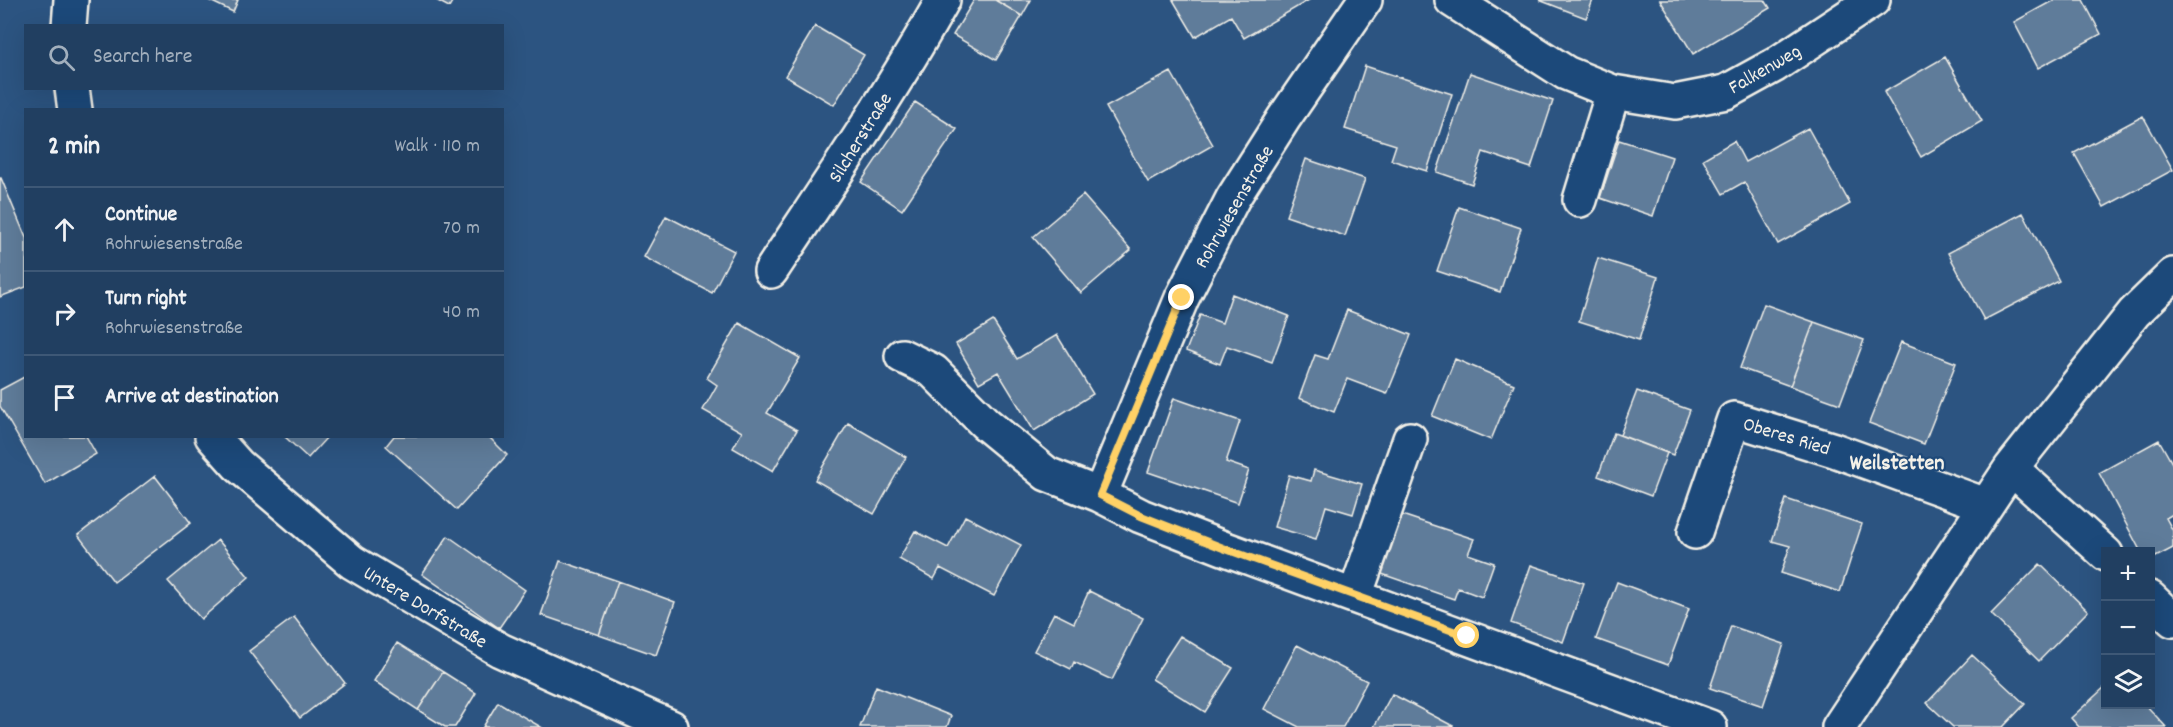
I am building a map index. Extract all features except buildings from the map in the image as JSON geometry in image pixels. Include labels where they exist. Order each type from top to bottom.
[{"type":"street","points":[[69,24],[71,0]]},
{"type":"street","name":"Silcherstraße","points":[[771,271],[823,193],[943,0]]},
{"type":"street","name":"Rohrwiesenstraße","points":[[1100,495],[1182,298],[1233,198],[1284,118],[1365,0]]},
{"type":"street","name":"Falkenweg","points":[[1452,0],[1566,73],[1613,92],[1675,102],[1726,92],[1775,65],[1873,0]]},
{"type":"street","points":[[72,90],[75,108]]},
{"type":"street","points":[[1580,200],[1613,92]]},
{"type":"street","points":[[1839,727],[2011,468],[2134,313],[2173,275]]},
{"type":"street","points":[[902,356],[933,371],[985,423],[1047,474],[1100,495],[1141,516],[1710,727]]},
{"type":"street","name":"Oberes Ried","points":[[1695,532],[1734,419],[1834,450],[1986,505]]},
{"type":"street","name":"Untere Dorfstraße","points":[[214,438],[238,465],[352,562],[500,650],[671,727]]},
{"type":"street","points":[[1355,596],[1410,439]]},
{"type":"street","points":[[2011,468],[2101,549]]},
{"type":"street","points":[[2154,601],[2173,620]]},
{"type":"district","name":"Weilstetten","points":[[1897,461]]},
{"type":"route","points":[[1182,298],[1100,495],[1141,516],[1223,548],[1467,636]]}]
